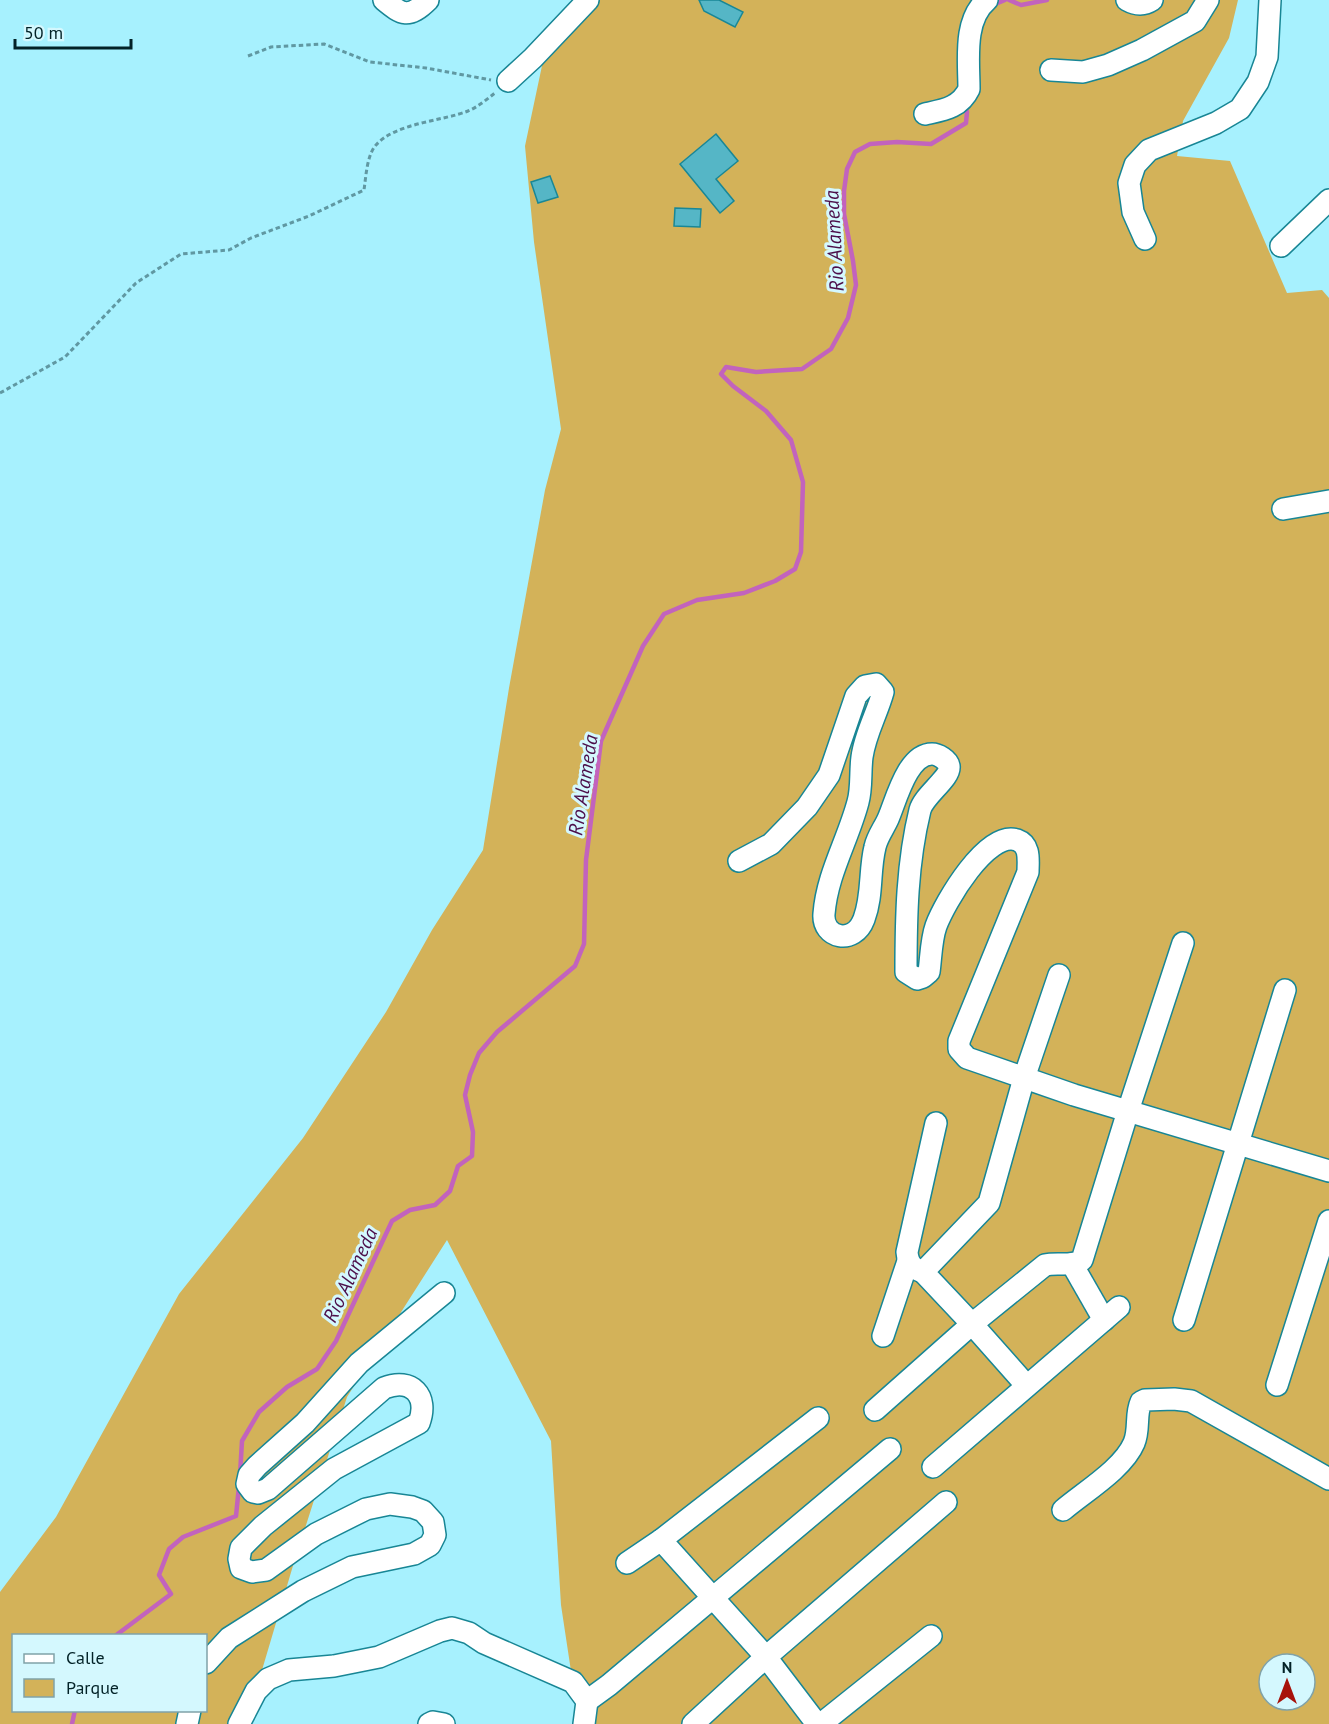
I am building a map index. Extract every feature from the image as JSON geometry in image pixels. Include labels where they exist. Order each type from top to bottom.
[{"type":"street","points":[[384,0],[396,11],[405,13],[418,11],[428,0]]},
{"type":"street","points":[[508,81],[588,0]]},
{"type":"street","points":[[925,114],[950,108],[965,98],[969,89],[971,27],[975,15],[987,0]]},
{"type":"street","points":[[1127,0],[1136,5],[1152,0]]},
{"type":"street","points":[[1051,70],[1083,72],[1108,65],[1142,50],[1195,21],[1208,0]]},
{"type":"street","points":[[1145,239],[1133,212],[1129,183],[1135,165],[1149,150],[1216,123],[1240,108],[1258,81],[1267,57],[1269,0]]},
{"type":"street","points":[[1281,246],[1329,200]]},
{"type":"street","points":[[1283,509],[1329,501]]},
{"type":"street","points":[[740,861],[771,844],[807,807],[829,775],[856,696],[865,686],[876,684],[883,692],[863,755],[859,801],[826,892],[823,919],[827,928],[837,935],[850,936],[861,928],[869,907],[875,846],[905,775],[914,764],[928,754],[935,754],[948,762],[950,769],[948,775],[922,804],[913,841],[908,896],[906,972],[917,979],[929,972],[936,927],[956,888],[982,854],[1001,841],[1010,838],[1022,842],[1029,852],[1028,872],[995,958],[974,1001],[959,1041],[959,1049],[967,1058],[1024,1078],[1329,1171]]},
{"type":"street","points":[[875,1410],[972,1324],[1045,1265],[1072,1264],[1082,1260],[1128,1110],[1183,944]]},
{"type":"street","points":[[883,1336],[915,1267],[989,1203],[1024,1078],[1059,975]]},
{"type":"street","points":[[1184,1320],[1285,990]]},
{"type":"street","points":[[936,1123],[907,1252],[915,1267],[972,1324],[1026,1386]]},
{"type":"street","points":[[1277,1385],[1329,1221]]},
{"type":"street","points":[[933,1467],[1111,1313],[1072,1264]]},
{"type":"street","points":[[207,1663],[229,1638],[303,1591],[352,1567],[414,1554],[430,1545],[435,1535],[433,1522],[423,1511],[390,1504],[366,1509],[316,1534],[266,1570],[252,1572],[241,1568],[239,1559],[241,1548],[263,1526],[334,1469],[419,1423],[423,1413],[423,1401],[409,1386],[396,1383],[384,1388],[268,1489],[258,1493],[253,1492],[247,1484],[249,1475],[257,1466],[305,1423],[359,1363],[444,1293]]},
{"type":"street","points":[[1063,1510],[1121,1462],[1134,1444],[1138,1431],[1138,1409],[1141,1402],[1145,1400],[1191,1401],[1329,1479]]},
{"type":"street","points":[[627,1563],[661,1540],[818,1418]]},
{"type":"street","points":[[587,1701],[890,1449]]},
{"type":"street","points":[[693,1724],[766,1657],[946,1502]]},
{"type":"street","points":[[661,1540],[766,1657],[819,1724],[931,1636]]},
{"type":"street","points":[[239,1724],[256,1690],[268,1679],[289,1670],[334,1666],[379,1657],[452,1628],[469,1633],[484,1643],[573,1682],[587,1701],[584,1724]]},
{"type":"street","points":[[429,1724],[433,1722],[444,1724]]},
{"type":"path","points":[[248,56],[271,47],[324,44],[370,62],[508,81]]},
{"type":"path","points":[[0,393],[65,357],[136,283],[168,261],[181,254],[229,250],[251,238],[309,216],[364,190],[366,174],[376,145],[396,132],[432,119],[469,111],[508,81]]},
{"type":"green space","points":[[589,0],[1238,0],[1229,38],[1183,121],[1177,156],[1230,161],[1287,293],[1322,290],[1329,298],[1329,1724],[579,1724],[561,1605],[551,1441],[447,1240],[347,1397],[246,1724],[0,1724],[0,1592],[56,1517],[179,1294],[303,1138],[386,1012],[432,930],[483,850],[509,688],[545,490],[561,429],[534,242],[525,146],[543,61]]},
{"type":"building","points":[[699,0],[719,0],[743,12],[735,27],[704,11]]},
{"type":"building","points":[[716,134],[738,161],[716,179],[734,201],[720,213],[680,164]]},
{"type":"building","points":[[550,176],[558,197],[538,203],[531,182]]},
{"type":"building","points":[[675,208],[701,209],[700,227],[674,226]]},
{"type":"waterway","name":"Rio Alameda","points":[[993,5],[1005,0]]},
{"type":"waterway","name":"Rio Alameda","points":[[1009,0],[1021,5],[1047,0]]},
{"type":"waterway","name":"Rio Alameda","points":[[240,1475],[242,1441],[259,1412],[287,1387],[317,1369],[336,1341],[392,1221],[410,1210],[435,1205],[450,1191],[458,1166],[472,1156],[473,1132],[465,1095],[479,1053],[497,1032],[575,966],[584,944],[586,860],[601,741],[643,646],[664,614],[697,600],[744,593],[775,581],[795,569],[801,552],[803,482],[791,440],[766,411],[721,374],[726,367],[756,372],[802,369],[831,349],[848,318],[856,285],[844,214],[847,169],[855,152],[870,144],[897,142],[931,144],[966,123],[965,105]]},
{"type":"waterway","name":"Rio Alameda","points":[[118,1634],[171,1594],[159,1575],[169,1549],[183,1537],[236,1516],[239,1486]]},
{"type":"waterway","name":"Rio Alameda","points":[[72,1724],[75,1712]]}]
